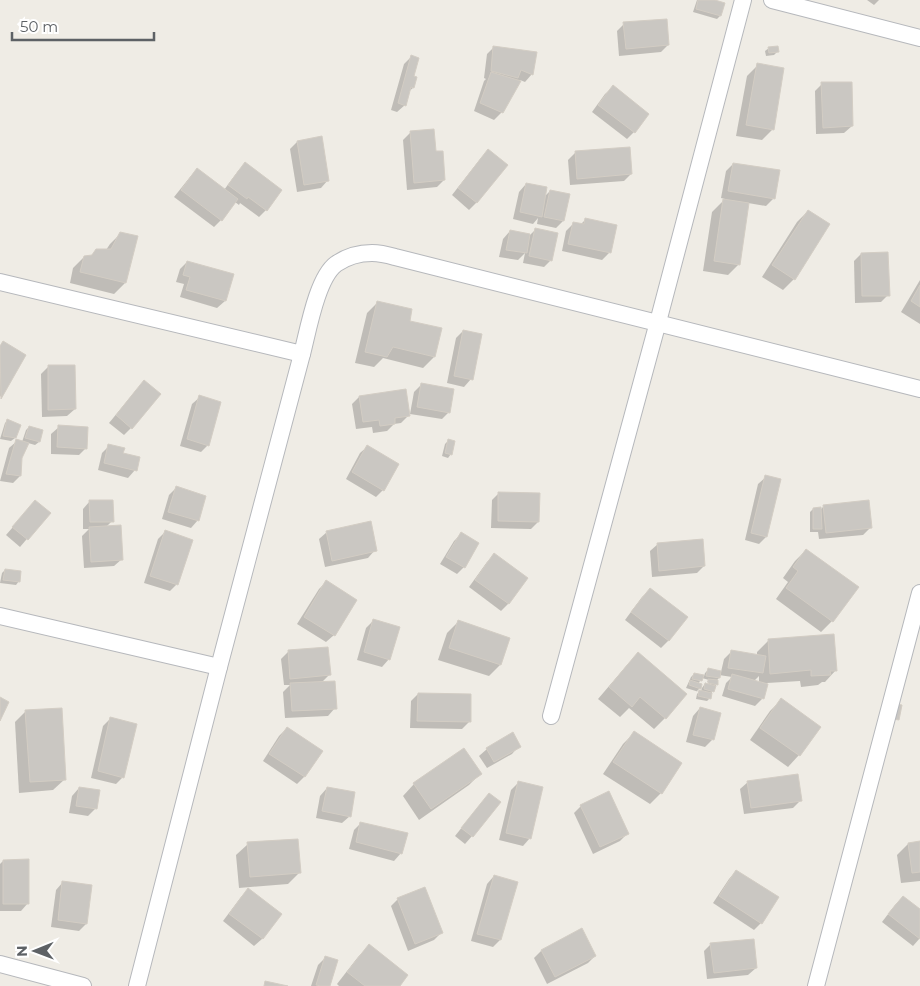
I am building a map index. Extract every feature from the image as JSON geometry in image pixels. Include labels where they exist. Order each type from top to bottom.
[{"type":"street","points":[[551,716],[743,0]]},
{"type":"street","points":[[772,0],[920,38]]},
{"type":"street","points":[[137,986],[314,304],[324,279],[334,265],[351,256],[372,253],[395,257],[920,389]]},
{"type":"street","points":[[0,282],[302,354]]},
{"type":"street","points":[[816,986],[920,593]]},
{"type":"street","points":[[0,616],[219,667]]},
{"type":"street","points":[[0,964],[83,986]]},
{"type":"building","points":[[698,0],[715,0],[725,3],[721,16],[696,9]]},
{"type":"building","points":[[667,19],[669,45],[626,49],[623,22]]},
{"type":"building","points":[[493,46],[537,52],[533,75],[521,70],[518,78],[491,71]]},
{"type":"building","points":[[778,46],[779,52],[769,53],[768,47]]},
{"type":"building","points":[[411,55],[419,58],[414,76],[417,77],[414,88],[411,87],[406,106],[398,103]]},
{"type":"building","points":[[757,63],[784,68],[774,130],[746,125]]},
{"type":"building","points":[[491,72],[521,81],[503,113],[480,103]]},
{"type":"building","points":[[821,82],[852,82],[853,126],[823,128]]},
{"type":"building","points":[[613,85],[649,114],[635,133],[598,105]]},
{"type":"building","points":[[434,129],[436,151],[443,151],[445,180],[414,183],[410,131]]},
{"type":"building","points":[[322,136],[329,181],[304,185],[297,141]]},
{"type":"building","points":[[630,147],[632,174],[577,179],[575,151]]},
{"type":"building","points":[[488,149],[508,165],[477,203],[458,188]]},
{"type":"building","points":[[245,162],[282,190],[267,211],[228,185]]},
{"type":"building","points":[[733,163],[780,170],[775,199],[728,191]]},
{"type":"building","points":[[197,168],[238,199],[222,221],[181,190]]},
{"type":"building","points":[[526,183],[547,187],[542,217],[520,212]]},
{"type":"building","points":[[550,190],[570,194],[564,221],[544,217]]},
{"type":"building","points":[[723,199],[749,203],[740,265],[714,261]]},
{"type":"building","points":[[808,210],[830,224],[795,280],[772,265]]},
{"type":"building","points":[[585,218],[617,225],[611,253],[568,244],[573,222],[584,224]]},
{"type":"building","points":[[535,228],[558,233],[552,261],[529,256]]},
{"type":"building","points":[[510,230],[530,234],[527,253],[506,250]]},
{"type":"building","points":[[120,232],[138,236],[126,283],[80,272],[84,256],[92,255],[96,249],[111,249]]},
{"type":"building","points":[[888,252],[890,296],[862,296],[861,253]]},
{"type":"building","points":[[187,261],[234,274],[226,301],[186,290],[190,277],[183,275]]},
{"type":"building","points":[[920,285],[920,307],[911,301]]},
{"type":"building","points":[[377,301],[412,309],[410,321],[442,328],[435,357],[393,347],[387,357],[365,352]]},
{"type":"building","points":[[463,330],[482,334],[473,380],[454,376]]},
{"type":"building","points":[[3,341],[26,355],[1,399],[0,346]]},
{"type":"building","points":[[48,365],[75,365],[76,409],[48,410]]},
{"type":"building","points":[[144,380],[161,394],[132,429],[116,415]]},
{"type":"building","points":[[421,383],[454,389],[450,413],[417,407]]},
{"type":"building","points":[[406,389],[410,416],[395,418],[395,424],[380,426],[379,420],[363,422],[359,396]]},
{"type":"building","points":[[199,395],[221,402],[209,446],[187,439]]},
{"type":"building","points":[[7,419],[21,425],[16,438],[3,436]]},
{"type":"building","points":[[58,425],[88,427],[87,449],[57,447]]},
{"type":"building","points":[[29,426],[43,430],[40,442],[25,438]]},
{"type":"building","points":[[16,439],[29,443],[22,458],[21,476],[6,474]]},
{"type":"building","points":[[448,439],[455,441],[452,455],[445,453]]},
{"type":"building","points":[[108,444],[125,448],[123,453],[140,457],[137,471],[104,463]]},
{"type":"building","points":[[367,445],[399,464],[384,491],[352,472]]},
{"type":"building","points":[[765,475],[781,479],[767,537],[751,533]]},
{"type":"building","points":[[176,486],[206,496],[199,521],[168,512]]},
{"type":"building","points":[[498,492],[540,493],[539,522],[498,521]]},
{"type":"building","points":[[35,500],[51,513],[28,540],[12,527]]},
{"type":"building","points":[[89,500],[113,500],[114,522],[90,522]]},
{"type":"building","points":[[869,500],[872,528],[826,533],[823,505]]},
{"type":"building","points":[[821,507],[822,529],[813,529],[813,508]]},
{"type":"building","points":[[371,521],[377,551],[332,561],[326,531]]},
{"type":"building","points":[[121,525],[123,560],[91,562],[89,527]]},
{"type":"building","points":[[165,530],[193,540],[178,585],[150,576]]},
{"type":"building","points":[[461,532],[479,543],[465,568],[446,557]]},
{"type":"building","points":[[703,539],[705,566],[659,571],[657,543]]},
{"type":"building","points":[[806,549],[859,587],[833,622],[786,588],[798,571],[793,567]]},
{"type":"building","points":[[494,553],[528,578],[509,604],[475,580]]},
{"type":"building","points":[[5,569],[21,571],[20,582],[3,580]]},
{"type":"building","points":[[326,580],[357,600],[335,636],[304,617]]},
{"type":"building","points":[[650,588],[688,617],[669,641],[631,612]]},
{"type":"building","points":[[373,619],[400,627],[390,660],[364,652]]},
{"type":"building","points":[[458,620],[510,638],[501,665],[449,648]]},
{"type":"building","points":[[834,634],[837,671],[830,671],[831,675],[811,676],[811,670],[770,674],[768,639]]},
{"type":"building","points":[[328,647],[331,675],[290,679],[288,650]]},
{"type":"building","points":[[731,650],[766,656],[763,673],[728,668]]},
{"type":"building","points":[[638,652],[687,694],[666,719],[640,697],[632,707],[609,687]]},
{"type":"building","points":[[708,668],[721,671],[720,678],[706,676]]},
{"type":"building","points":[[694,673],[704,675],[702,681],[692,679]]},
{"type":"building","points":[[732,674],[768,684],[764,699],[728,689]]},
{"type":"building","points":[[708,679],[718,680],[718,685],[708,683]]},
{"type":"building","points":[[690,680],[702,684],[701,689],[689,685]]},
{"type":"building","points":[[335,681],[337,709],[292,711],[290,683]]},
{"type":"building","points":[[705,683],[716,686],[714,692],[704,689]]},
{"type":"building","points":[[699,690],[712,693],[711,699],[698,696]]},
{"type":"building","points":[[418,693],[471,694],[471,722],[417,721]]},
{"type":"building","points":[[0,697],[9,702],[0,721]]},
{"type":"building","points":[[781,698],[821,727],[800,756],[760,728]]},
{"type":"building","points":[[889,703],[902,705],[899,720],[887,718]]},
{"type":"building","points":[[700,707],[721,713],[714,740],[693,735]]},
{"type":"building","points":[[62,708],[66,780],[30,782],[25,710]]},
{"type":"building","points":[[110,717],[137,724],[124,778],[98,771]]},
{"type":"building","points":[[287,727],[323,751],[305,777],[269,754]]},
{"type":"building","points":[[634,731],[682,763],[662,794],[613,762]]},
{"type":"building","points":[[513,732],[521,747],[494,762],[486,748]]},
{"type":"building","points":[[464,748],[482,774],[431,809],[413,783]]},
{"type":"building","points":[[798,774],[802,801],[751,808],[747,781]]},
{"type":"building","points":[[518,781],[543,787],[531,839],[506,833]]},
{"type":"building","points":[[79,787],[100,790],[97,809],[76,806]]},
{"type":"building","points":[[327,787],[355,792],[351,817],[322,811]]},
{"type":"building","points":[[609,791],[629,834],[600,847],[580,805]]},
{"type":"building","points":[[489,793],[501,802],[473,837],[461,828]]},
{"type":"building","points":[[360,822],[408,833],[402,854],[356,842]]},
{"type":"building","points":[[298,839],[301,873],[250,877],[247,842]]},
{"type":"building","points":[[920,841],[920,872],[912,873],[908,843]]},
{"type":"building","points":[[29,859],[29,904],[3,904],[3,860]]},
{"type":"building","points":[[736,870],[779,897],[762,924],[719,896]]},
{"type":"building","points":[[494,875],[518,882],[501,940],[477,934]]},
{"type":"building","points":[[62,881],[92,885],[87,924],[58,920]]},
{"type":"building","points":[[425,887],[443,933],[415,944],[397,898]]},
{"type":"building","points":[[248,888],[282,914],[263,939],[229,914]]},
{"type":"building","points":[[903,896],[920,909],[920,939],[888,914]]},
{"type":"building","points":[[582,928],[596,956],[555,977],[541,950]]},
{"type":"building","points":[[754,939],[757,968],[714,973],[710,943]]},
{"type":"building","points":[[369,944],[408,975],[400,986],[365,986],[347,972]]},
{"type":"building","points":[[325,956],[338,960],[330,986],[316,985]]},
{"type":"building","points":[[265,981],[288,986],[264,986]]}]
